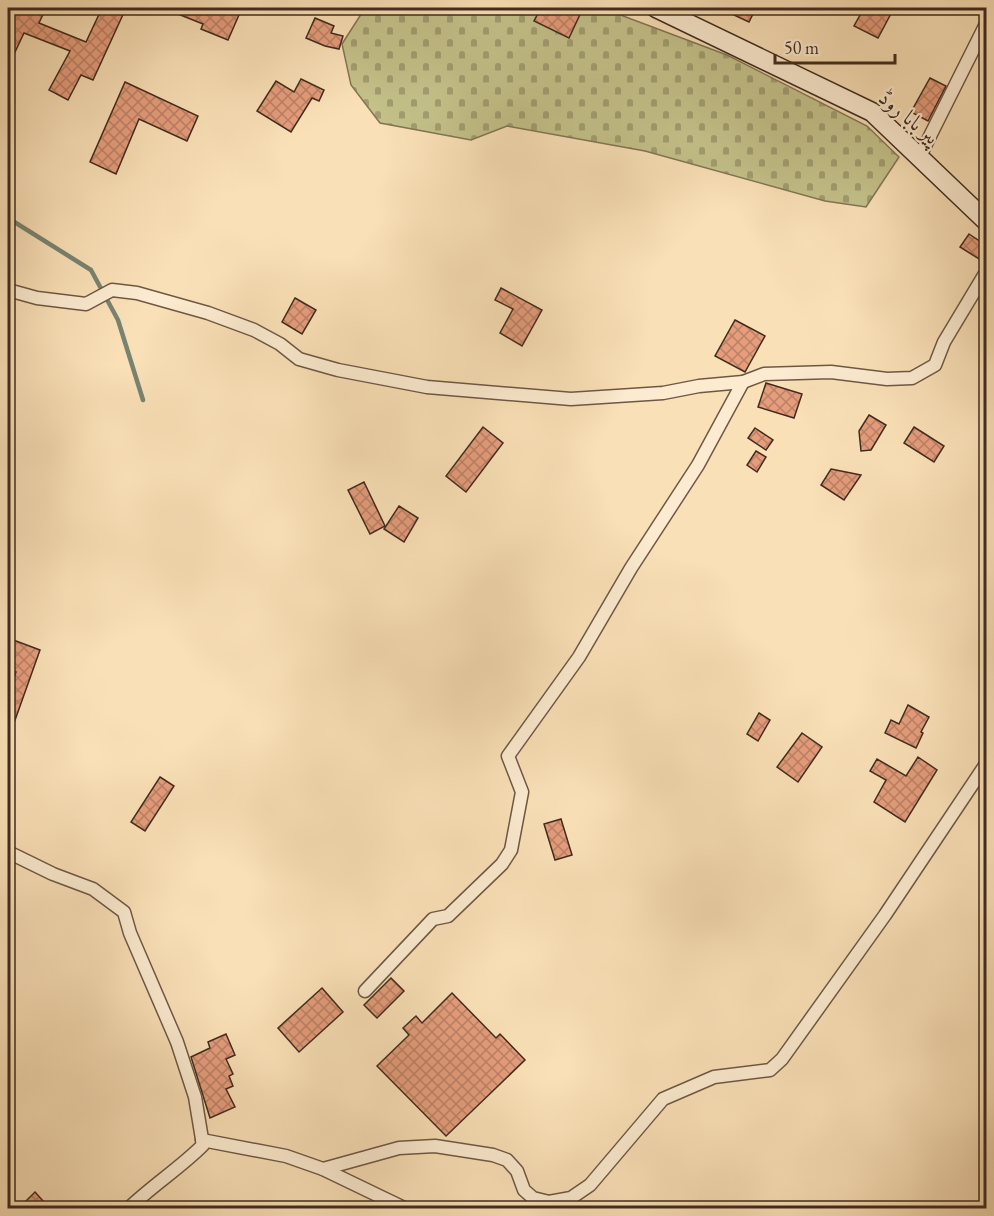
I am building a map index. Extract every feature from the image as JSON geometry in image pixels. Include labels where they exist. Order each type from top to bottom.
[{"type":"main road","name":"پیر بابا روڈ","points":[[656,8],[872,112],[987,220]]},
{"type":"street","points":[[920,156],[987,24]]},
{"type":"street","points":[[8,290],[37,298],[86,304],[112,290],[137,293],[217,316],[254,330],[280,344],[299,359],[338,370],[427,387],[572,399],[663,393],[699,386],[743,382],[764,374],[831,372],[887,379],[912,378],[935,365],[944,342],[987,272]]},
{"type":"street","points":[[365,991],[433,919],[448,916],[502,864],[511,850],[522,792],[508,756],[579,657],[631,568],[698,465],[743,382]]},
{"type":"street","points":[[323,1169],[399,1148],[435,1146],[493,1155],[507,1160],[518,1171],[525,1190],[533,1198],[549,1202],[571,1198],[590,1185],[663,1100],[714,1077],[770,1070],[782,1059],[885,915],[987,764]]},
{"type":"street","points":[[8,852],[53,874],[93,889],[124,912],[130,933],[177,1042],[195,1097],[203,1145],[184,1163],[149,1189],[129,1209]]},
{"type":"street","points":[[202,1140],[286,1156],[323,1169],[404,1209]]},
{"type":"green space","points":[[365,8],[602,8],[727,55],[867,126],[899,157],[866,207],[825,201],[645,151],[507,126],[471,140],[380,123],[351,85],[342,44]]},
{"type":"building","points":[[23,8],[46,8],[39,23],[86,42],[102,8],[126,8],[93,80],[81,75],[68,100],[49,90],[70,51],[24,33],[8,67],[8,9],[20,14]]},
{"type":"building","points":[[163,8],[242,8],[228,40],[201,29],[203,24]]},
{"type":"building","points":[[541,8],[583,8],[569,38],[534,21]]},
{"type":"building","points":[[719,8],[756,8],[749,22]]},
{"type":"building","points":[[864,8],[894,8],[878,38],[854,26]]},
{"type":"building","points":[[315,18],[334,26],[331,33],[343,36],[339,49],[306,38]]},
{"type":"building","points":[[930,78],[946,86],[928,121],[911,112]]},
{"type":"building","points":[[301,79],[324,90],[319,101],[312,98],[291,132],[257,111],[276,81],[294,92]]},
{"type":"building","points":[[125,82],[198,116],[187,141],[139,119],[116,174],[90,162]]},
{"type":"building","points":[[969,234],[987,246],[987,264],[960,247]]},
{"type":"building","points":[[501,288],[542,310],[522,346],[500,333],[513,309],[495,300]]},
{"type":"building","points":[[295,298],[316,310],[302,334],[282,322]]},
{"type":"building","points":[[735,320],[765,336],[745,372],[715,356]]},
{"type":"building","points":[[766,383],[802,394],[794,418],[758,407]]},
{"type":"building","points":[[869,415],[886,425],[871,450],[861,451],[859,431]]},
{"type":"building","points":[[483,427],[503,443],[466,492],[446,476]]},
{"type":"building","points":[[914,427],[944,446],[934,462],[904,443]]},
{"type":"building","points":[[755,428],[773,440],[766,450],[748,438]]},
{"type":"building","points":[[756,451],[766,457],[757,472],[747,465]]},
{"type":"building","points":[[831,469],[861,475],[844,500],[821,485]]},
{"type":"building","points":[[364,482],[385,526],[370,534],[348,490]]},
{"type":"building","points":[[399,506],[418,518],[404,542],[384,529]]},
{"type":"building","points":[[8,638],[40,650],[9,737],[8,695],[16,672],[8,669]]},
{"type":"building","points":[[908,705],[929,717],[916,748],[885,733],[891,720],[899,724]]},
{"type":"building","points":[[759,713],[770,720],[758,741],[747,734]]},
{"type":"building","points":[[802,733],[822,747],[798,782],[777,767]]},
{"type":"building","points":[[918,757],[937,770],[905,822],[874,802],[886,780],[870,771],[877,759],[906,776]]},
{"type":"building","points":[[160,777],[174,786],[145,831],[131,822]]},
{"type":"building","points":[[561,819],[572,855],[555,860],[544,824]]},
{"type":"building","points":[[391,978],[404,991],[377,1018],[364,1005]]},
{"type":"building","points":[[322,988],[343,1012],[299,1052],[278,1028]]},
{"type":"building","points":[[452,993],[496,1038],[500,1034],[525,1060],[446,1136],[377,1066],[409,1035],[403,1028],[416,1016],[422,1023]]},
{"type":"building","points":[[226,1034],[235,1055],[226,1059],[233,1074],[229,1076],[233,1086],[226,1089],[235,1107],[210,1118],[191,1057],[210,1048],[208,1042]]},
{"type":"building","points":[[35,1192],[44,1202],[38,1209],[18,1209]]},
{"type":"waterway","points":[[8,218],[91,270],[118,320],[143,400]]}]
